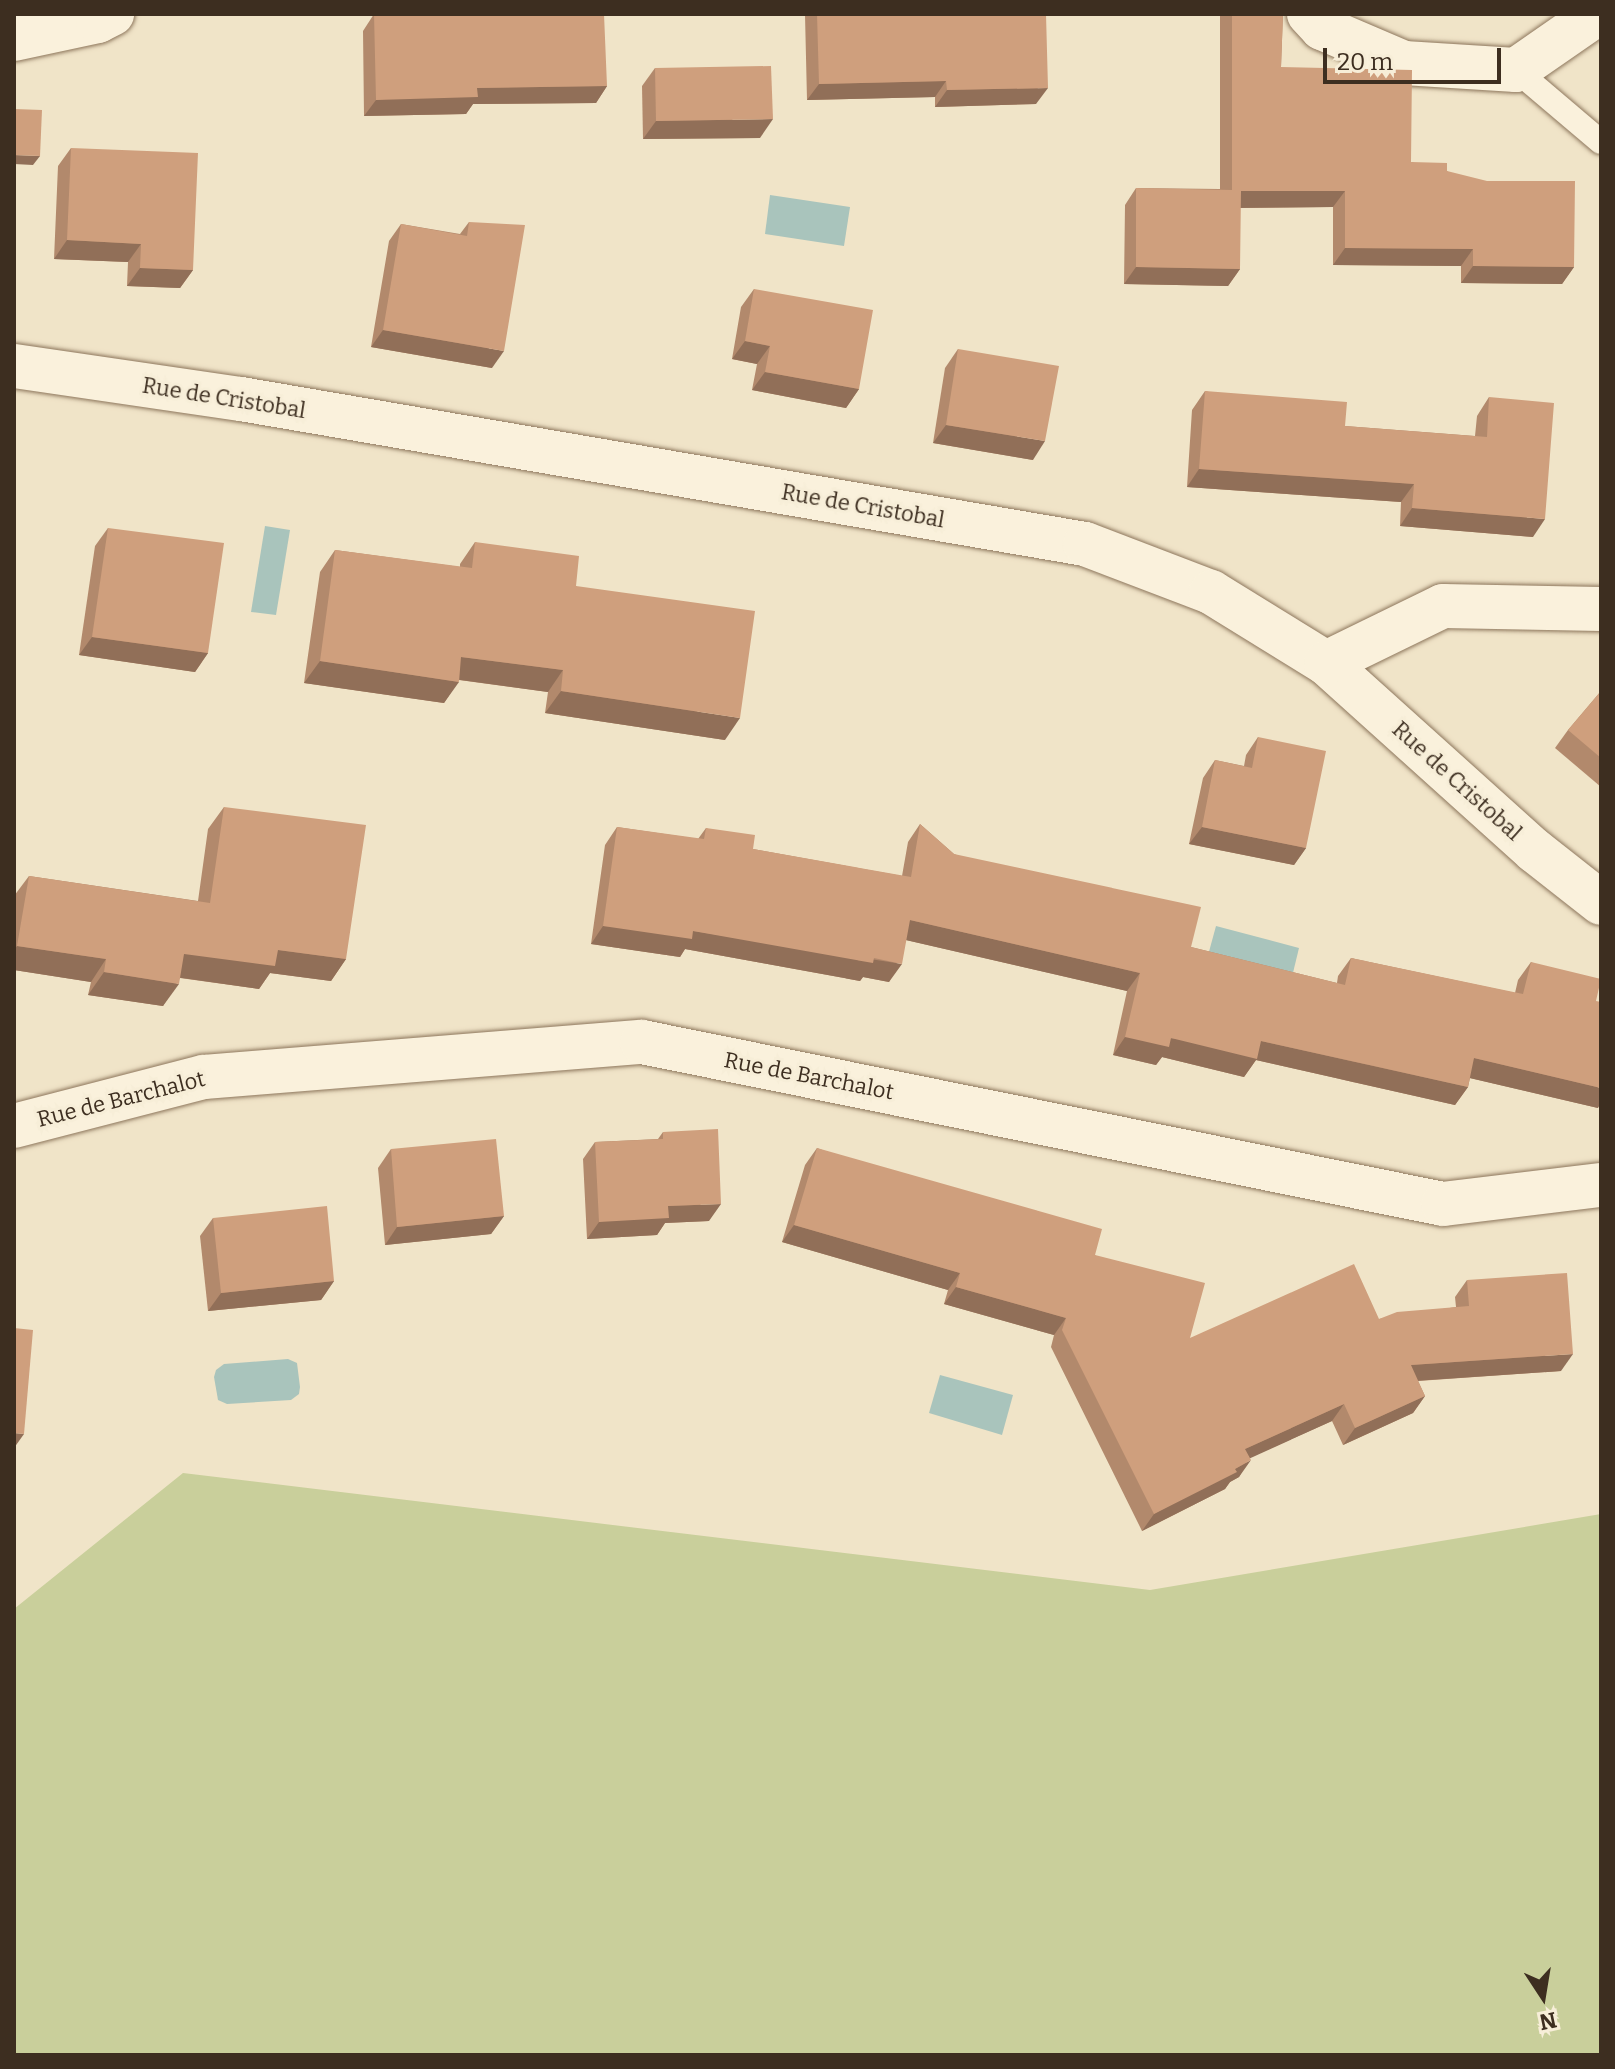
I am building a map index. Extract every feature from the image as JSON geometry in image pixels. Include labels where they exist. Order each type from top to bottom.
[{"type":"street","points":[[14,39],[98,21],[112,14]]},
{"type":"street","points":[[1309,14],[1322,28],[1404,63],[1516,70],[1597,14]]},
{"type":"street","name":"Rue de Cristobal","points":[[14,366],[241,399],[1085,544],[1211,592],[1326,663],[1535,851],[1601,903]]},
{"type":"street","points":[[1326,663],[1443,606],[1601,609]]},
{"type":"street","name":"Rue de Barchalot","points":[[14,1126],[204,1077],[642,1042],[1443,1204],[1601,1185]]},
{"type":"lane","points":[[1516,70],[1601,142]]},
{"type":"green space","points":[[183,1473],[1150,1590],[1601,1514],[1601,2055],[14,2055],[14,1609]]},
{"type":"water","points":[[770,195],[850,207],[844,246],[765,234]]},
{"type":"water","points":[[265,526],[290,530],[276,615],[251,612]]},
{"type":"water","points":[[1216,926],[1299,948],[1291,981],[1207,959]]},
{"type":"water","points":[[288,1359],[297,1363],[300,1387],[299,1394],[291,1400],[227,1404],[218,1400],[214,1377],[216,1370],[224,1364]]},
{"type":"water","points":[[940,1375],[1013,1395],[1002,1435],[929,1413]]},
{"type":"building","points":[[374,14],[604,14],[607,86],[477,88],[478,97],[376,100]]},
{"type":"building","points":[[817,14],[1046,14],[1048,88],[947,90],[946,81],[819,84]]},
{"type":"building","points":[[1232,14],[1283,14],[1281,67],[1412,70],[1411,162],[1447,163],[1447,171],[1487,181],[1575,181],[1574,267],[1473,266],[1473,249],[1345,248],[1345,191],[1241,191],[1240,269],[1136,267],[1136,188],[1232,190]]},
{"type":"building","points":[[771,66],[773,119],[656,121],[655,68]]},
{"type":"building","points":[[14,109],[42,110],[40,156],[14,155]]},
{"type":"building","points":[[71,148],[198,153],[193,270],[140,268],[141,244],[67,240]]},
{"type":"building","points":[[469,222],[525,225],[504,351],[383,330],[401,224],[467,236]]},
{"type":"building","points":[[754,289],[873,310],[859,389],[765,372],[770,346],[745,341]]},
{"type":"building","points":[[958,349],[1059,366],[1045,441],[946,425]]},
{"type":"building","points":[[1205,391],[1347,402],[1345,426],[1487,437],[1489,397],[1554,403],[1545,519],[1412,508],[1414,484],[1199,469]]},
{"type":"building","points":[[108,528],[224,543],[208,653],[92,637]]},
{"type":"building","points":[[475,542],[579,556],[576,586],[755,611],[740,718],[561,691],[563,670],[461,657],[459,682],[320,661],[335,550],[472,568]]},
{"type":"building","points":[[1601,691],[1601,758],[1568,730]]},
{"type":"building","points":[[1258,737],[1326,751],[1306,848],[1202,827],[1215,760],[1252,768]]},
{"type":"building","points":[[224,807],[366,825],[346,959],[278,950],[275,966],[184,954],[179,984],[104,972],[106,959],[17,946],[29,876],[210,903]]},
{"type":"building","points":[[920,824],[954,854],[1201,907],[1191,947],[1345,985],[1351,958],[1523,994],[1531,962],[1601,979],[1596,1001],[1601,1002],[1601,1088],[1474,1058],[1468,1087],[1261,1041],[1257,1059],[1171,1038],[1169,1047],[1125,1037],[1140,973],[910,920],[902,964],[874,958],[873,963],[693,931],[692,939],[603,926],[617,827],[704,839],[706,828],[755,835],[753,849],[911,877]]},
{"type":"building","points":[[718,1129],[721,1204],[668,1206],[669,1218],[599,1222],[595,1142],[663,1139],[663,1132]]},
{"type":"building","points":[[496,1139],[504,1216],[397,1227],[391,1149]]},
{"type":"building","points":[[817,1148],[1102,1229],[1095,1255],[1205,1283],[1190,1338],[1354,1264],[1379,1319],[1397,1312],[1469,1306],[1467,1280],[1567,1273],[1573,1354],[1411,1365],[1425,1396],[1355,1428],[1344,1404],[1245,1449],[1251,1460],[1235,1469],[1237,1472],[1154,1514],[1062,1330],[1066,1318],[956,1287],[960,1273],[794,1225]]},
{"type":"building","points":[[327,1206],[334,1281],[221,1293],[213,1218]]},
{"type":"building","points":[[14,1328],[33,1330],[24,1434],[14,1433]]}]
